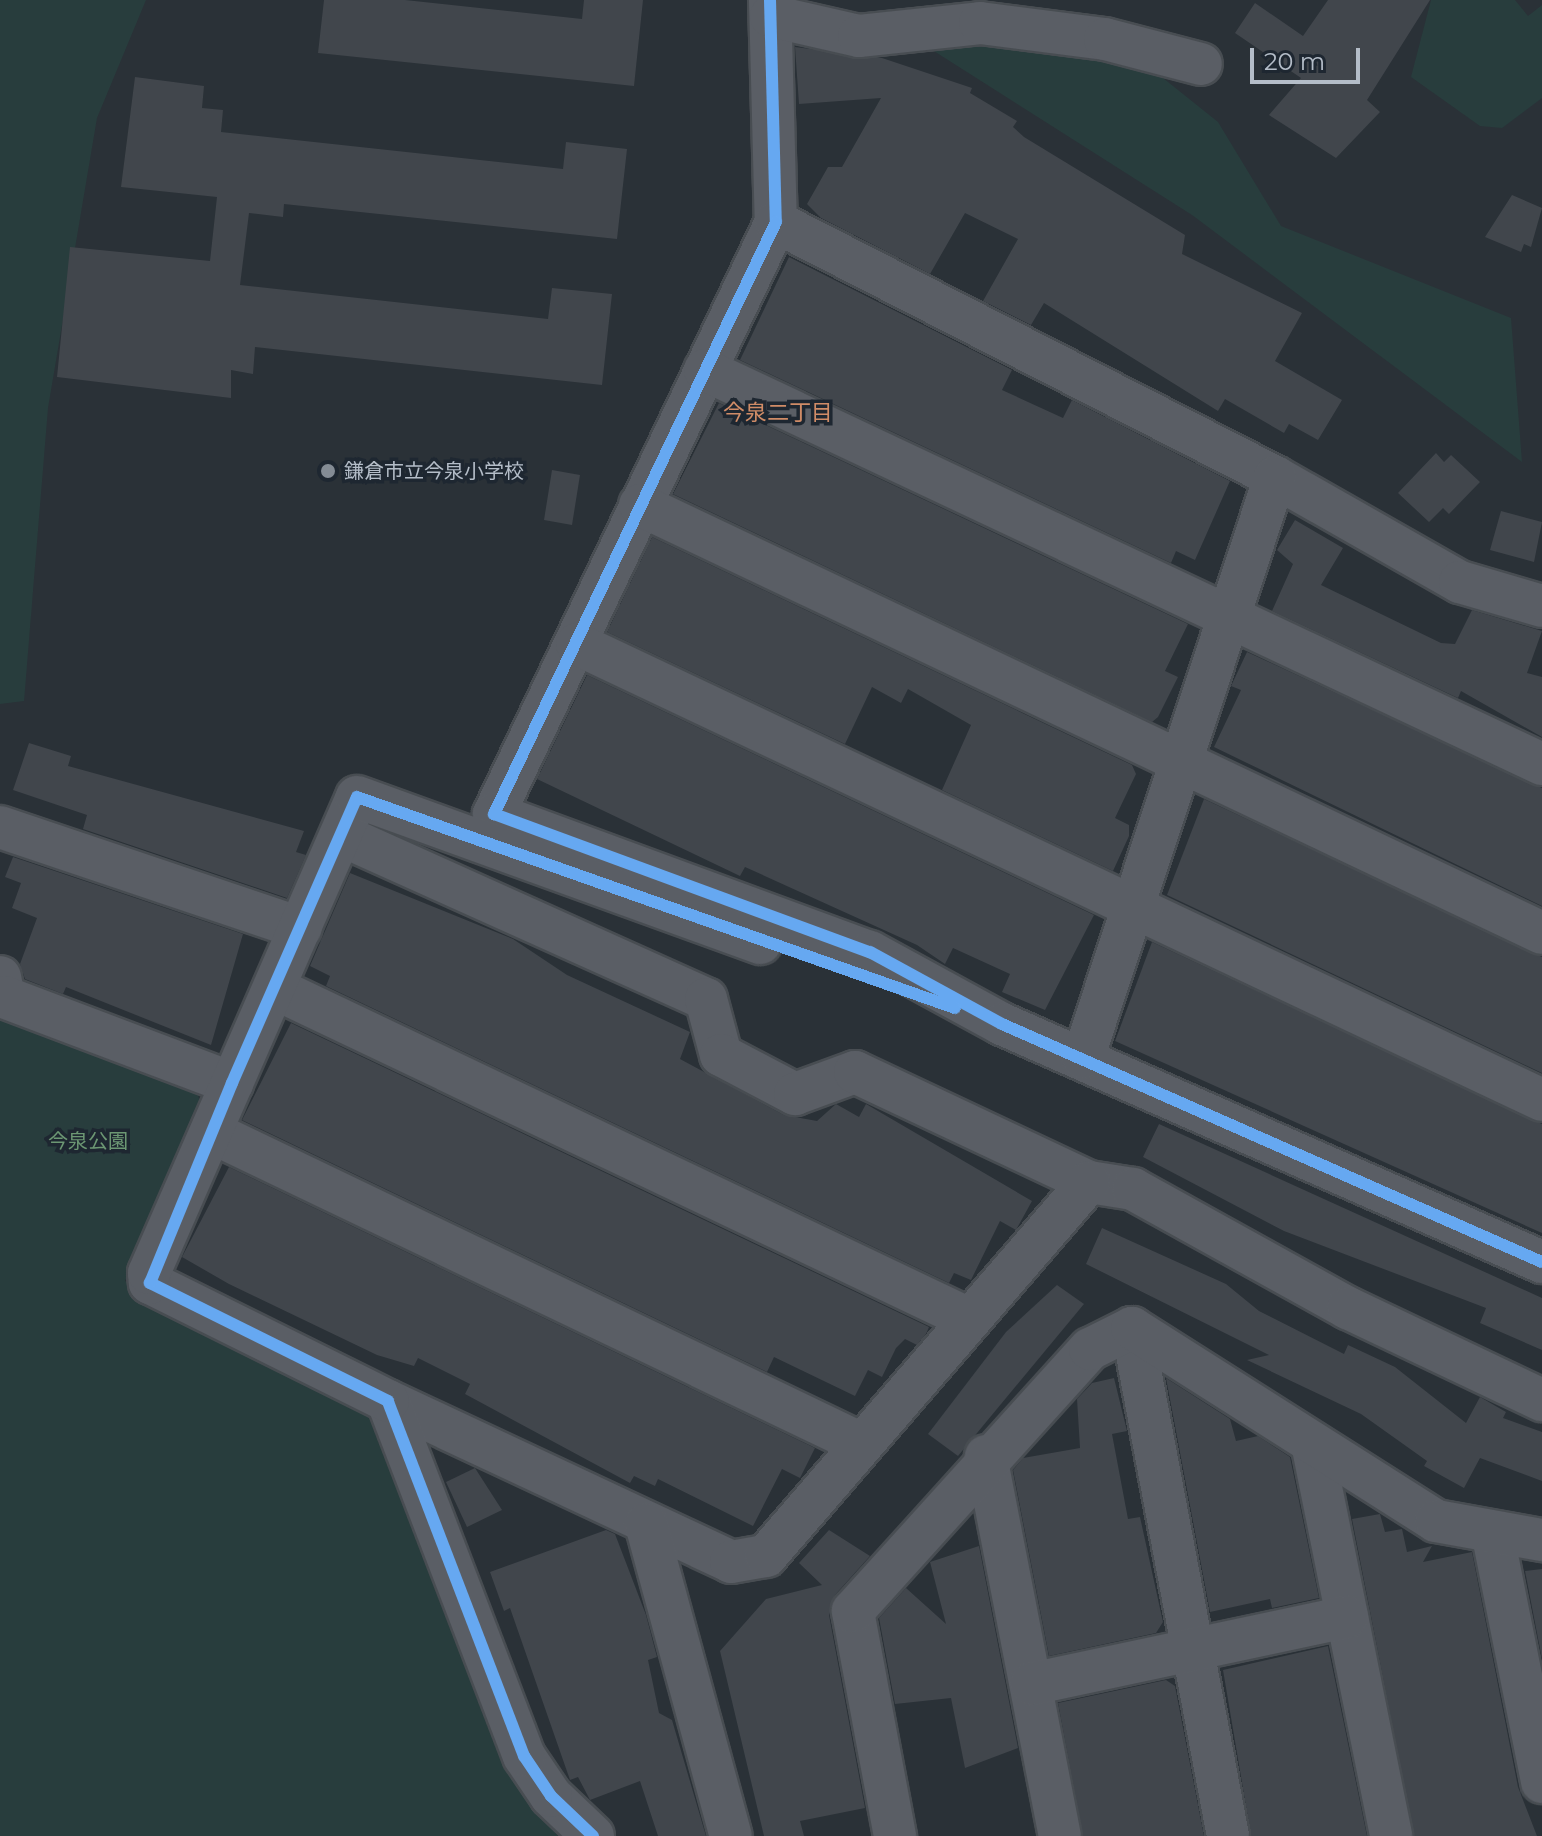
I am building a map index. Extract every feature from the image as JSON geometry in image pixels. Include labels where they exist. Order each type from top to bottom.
[{"type":"street","points":[[1002,1024],[870,952],[494,814],[776,222],[770,8],[859,36],[980,23],[1105,39],[1201,64]]},
{"type":"street","points":[[776,222],[1275,477],[1460,582],[1542,606]]},
{"type":"street","points":[[705,370],[1542,764]]},
{"type":"street","points":[[1083,1058],[1275,477]]},
{"type":"street","points":[[640,505],[1542,933]]},
{"type":"street","points":[[577,644],[1542,1100]]},
{"type":"street","points":[[1089,1182],[967,1318],[766,1556],[731,1562],[388,1401],[150,1283],[211,1132],[357,797],[1002,1024],[1542,1262]]},
{"type":"street","points":[[0,827],[300,928]]},
{"type":"street","points":[[341,835],[706,999],[721,1055],[795,1094],[855,1072],[1089,1182],[1133,1189],[1348,1308],[1542,1400]]},
{"type":"street","points":[[0,977],[4,997],[232,1083]]},
{"type":"street","points":[[274,988],[967,1318]]},
{"type":"street","points":[[211,1132],[862,1444]]},
{"type":"street","points":[[1132,1328],[1436,1521],[1493,1536],[1542,1540]]},
{"type":"street","points":[[895,1836],[853,1611],[986,1456],[1090,1349],[1132,1328]]},
{"type":"street","points":[[1132,1328],[1228,1836]]},
{"type":"street","points":[[388,1401],[524,1756],[551,1796],[593,1836]]},
{"type":"street","points":[[1312,1443],[1391,1836]]},
{"type":"street","points":[[986,1456],[1060,1836]]},
{"type":"street","points":[[646,1524],[731,1836]]},
{"type":"street","points":[[1493,1536],[1542,1782]]},
{"type":"street","points":[[1031,1684],[1347,1617]]},
{"type":"green space","points":[[0,0],[146,0],[97,118],[48,408],[24,701],[0,704]]},
{"type":"green space","points":[[1431,0],[1515,0],[1528,16],[1542,5],[1542,98],[1502,128],[1480,126],[1411,77]]},
{"type":"green space","points":[[1019,42],[1143,62],[1218,122],[1281,226],[1511,318],[1522,462],[1192,215],[926,46]]},
{"type":"green space","name":"今泉公園","points":[[0,1014],[196,1085],[200,1104],[125,1281],[375,1414],[523,1796],[558,1836],[0,1836]]},
{"type":"building","points":[[324,0],[405,0],[582,19],[584,0],[643,0],[634,86],[318,53]]},
{"type":"building","points":[[1328,0],[1430,0],[1367,100],[1380,112],[1336,158],[1269,115],[1301,78],[1235,33],[1255,3],[1303,36]]},
{"type":"building","points":[[795,47],[882,58],[972,88],[970,93],[1017,121],[1013,127],[1024,137],[1185,235],[1182,254],[1302,313],[1275,361],[1342,400],[1318,440],[1289,424],[1284,433],[1225,399],[1218,411],[1044,303],[1031,325],[983,301],[1018,239],[965,213],[930,274],[821,218],[807,204],[828,167],[842,167],[881,98],[799,104]]},
{"type":"building","points":[[135,77],[204,86],[202,108],[223,110],[221,132],[563,169],[566,142],[627,149],[617,239],[284,204],[283,217],[249,213],[240,285],[548,319],[552,288],[612,294],[602,385],[255,347],[253,374],[231,370],[231,398],[57,377],[70,247],[210,261],[217,197],[121,187]]},
{"type":"building","points":[[1512,195],[1542,208],[1531,247],[1524,244],[1521,252],[1485,237]]},
{"type":"building","points":[[789,257],[1012,370],[1002,390],[1063,418],[1072,400],[1230,481],[1195,560],[1176,551],[1171,563],[740,360]]},
{"type":"building","points":[[719,403],[1188,624],[1165,671],[1178,677],[1158,717],[1152,722],[673,494]]},
{"type":"building","points":[[1436,453],[1444,462],[1451,455],[1480,482],[1449,514],[1443,508],[1429,522],[1398,493]]},
{"type":"building","points":[[552,470],[580,475],[572,525],[544,520]]},
{"type":"building","points":[[1501,511],[1542,522],[1534,562],[1490,550]]},
{"type":"building","points":[[1295,520],[1343,548],[1321,585],[1441,643],[1455,644],[1472,610],[1542,631],[1527,673],[1542,677],[1542,737],[1461,691],[1458,698],[1272,611],[1293,564],[1277,550]]},
{"type":"building","points":[[652,537],[1132,765],[1136,774],[1115,818],[1129,825],[1129,836],[1113,871],[942,790],[971,725],[908,689],[901,703],[872,687],[845,744],[607,632]]},
{"type":"building","points":[[1247,652],[1542,788],[1542,906],[1214,747],[1241,690],[1231,686]]},
{"type":"building","points":[[587,675],[1094,915],[1045,1010],[1002,992],[1010,974],[953,948],[945,964],[917,945],[745,867],[740,876],[537,779]]},
{"type":"building","points":[[29,743],[71,756],[68,766],[304,831],[296,852],[306,855],[287,898],[83,829],[87,815],[13,790]]},
{"type":"building","points":[[1204,799],[1542,957],[1542,1073],[1167,895]]},
{"type":"building","points":[[13,857],[243,934],[211,1045],[66,987],[63,994],[25,979],[20,964],[37,918],[12,908],[21,883],[5,877]]},
{"type":"building","points":[[350,873],[513,939],[567,975],[690,1032],[680,1059],[784,1115],[817,1121],[836,1104],[859,1117],[866,1104],[1032,1201],[1016,1230],[1000,1221],[971,1280],[954,1273],[949,1283],[326,986],[330,976],[310,966]]},
{"type":"building","points":[[1152,942],[1542,1124],[1542,1233],[1115,1041]]},
{"type":"building","points":[[291,1023],[929,1327],[926,1334],[917,1345],[905,1339],[896,1348],[882,1377],[868,1370],[855,1396],[774,1357],[767,1372],[242,1120]]},
{"type":"building","points":[[1159,1124],[1542,1298],[1542,1350],[1480,1323],[1486,1308],[1284,1231],[1143,1157]]},
{"type":"building","points":[[229,1167],[815,1448],[800,1478],[782,1469],[753,1526],[658,1479],[655,1486],[634,1476],[630,1483],[465,1394],[470,1384],[418,1358],[414,1366],[377,1355],[229,1284],[182,1257]]},
{"type":"building","points":[[1102,1228],[1226,1284],[1259,1311],[1344,1354],[1348,1345],[1395,1367],[1466,1423],[1480,1397],[1506,1412],[1503,1418],[1542,1432],[1542,1481],[1480,1458],[1464,1488],[1424,1466],[1427,1461],[1361,1414],[1247,1360],[1269,1355],[1086,1264]]},
{"type":"building","points":[[1057,1285],[1084,1304],[958,1456],[928,1434],[1006,1332]]},
{"type":"building","points":[[1114,1378],[1127,1431],[1112,1434],[1128,1519],[1140,1517],[1163,1622],[1156,1633],[1049,1656],[1013,1470],[1023,1458],[1080,1448],[1077,1399],[1092,1383]]},
{"type":"building","points":[[1166,1378],[1230,1419],[1236,1441],[1258,1436],[1290,1457],[1319,1598],[1272,1608],[1270,1599],[1210,1612]]},
{"type":"building","points":[[475,1468],[502,1510],[467,1527],[446,1482]]},
{"type":"building","points":[[1380,1514],[1385,1532],[1402,1529],[1407,1552],[1432,1546],[1423,1562],[1472,1552],[1518,1787],[1537,1836],[1414,1836],[1352,1519]]},
{"type":"building","points":[[606,1530],[615,1534],[646,1615],[657,1657],[648,1660],[659,1713],[672,1720],[706,1836],[658,1836],[640,1781],[590,1800],[578,1777],[570,1780],[510,1608],[504,1611],[490,1572]]},
{"type":"building","points":[[829,1530],[870,1556],[835,1595],[829,1615],[865,1808],[800,1821],[804,1836],[764,1836],[720,1651],[766,1599],[822,1585],[799,1563]]},
{"type":"building","points":[[979,1546],[1018,1748],[965,1768],[951,1698],[895,1704],[879,1618],[906,1588],[946,1624],[930,1562]]},
{"type":"building","points":[[1542,1569],[1542,1659],[1525,1571]]},
{"type":"building","points":[[1328,1646],[1367,1836],[1251,1836],[1223,1670]]},
{"type":"building","points":[[1166,1680],[1175,1686],[1204,1836],[1083,1836],[1058,1703]]},
{"type":"cycle path","points":[[770,0],[776,222],[494,814],[870,952],[1002,1024],[1542,1262]]},
{"type":"cycle path","points":[[593,1836],[551,1796],[524,1756],[388,1401],[150,1283],[232,1083],[357,797],[955,1008]]},
{"type":"place","name":"鎌倉市立今泉小学校","points":[[328,471]]},
{"type":"district","name":"今泉二丁目","points":[[778,413]]}]
